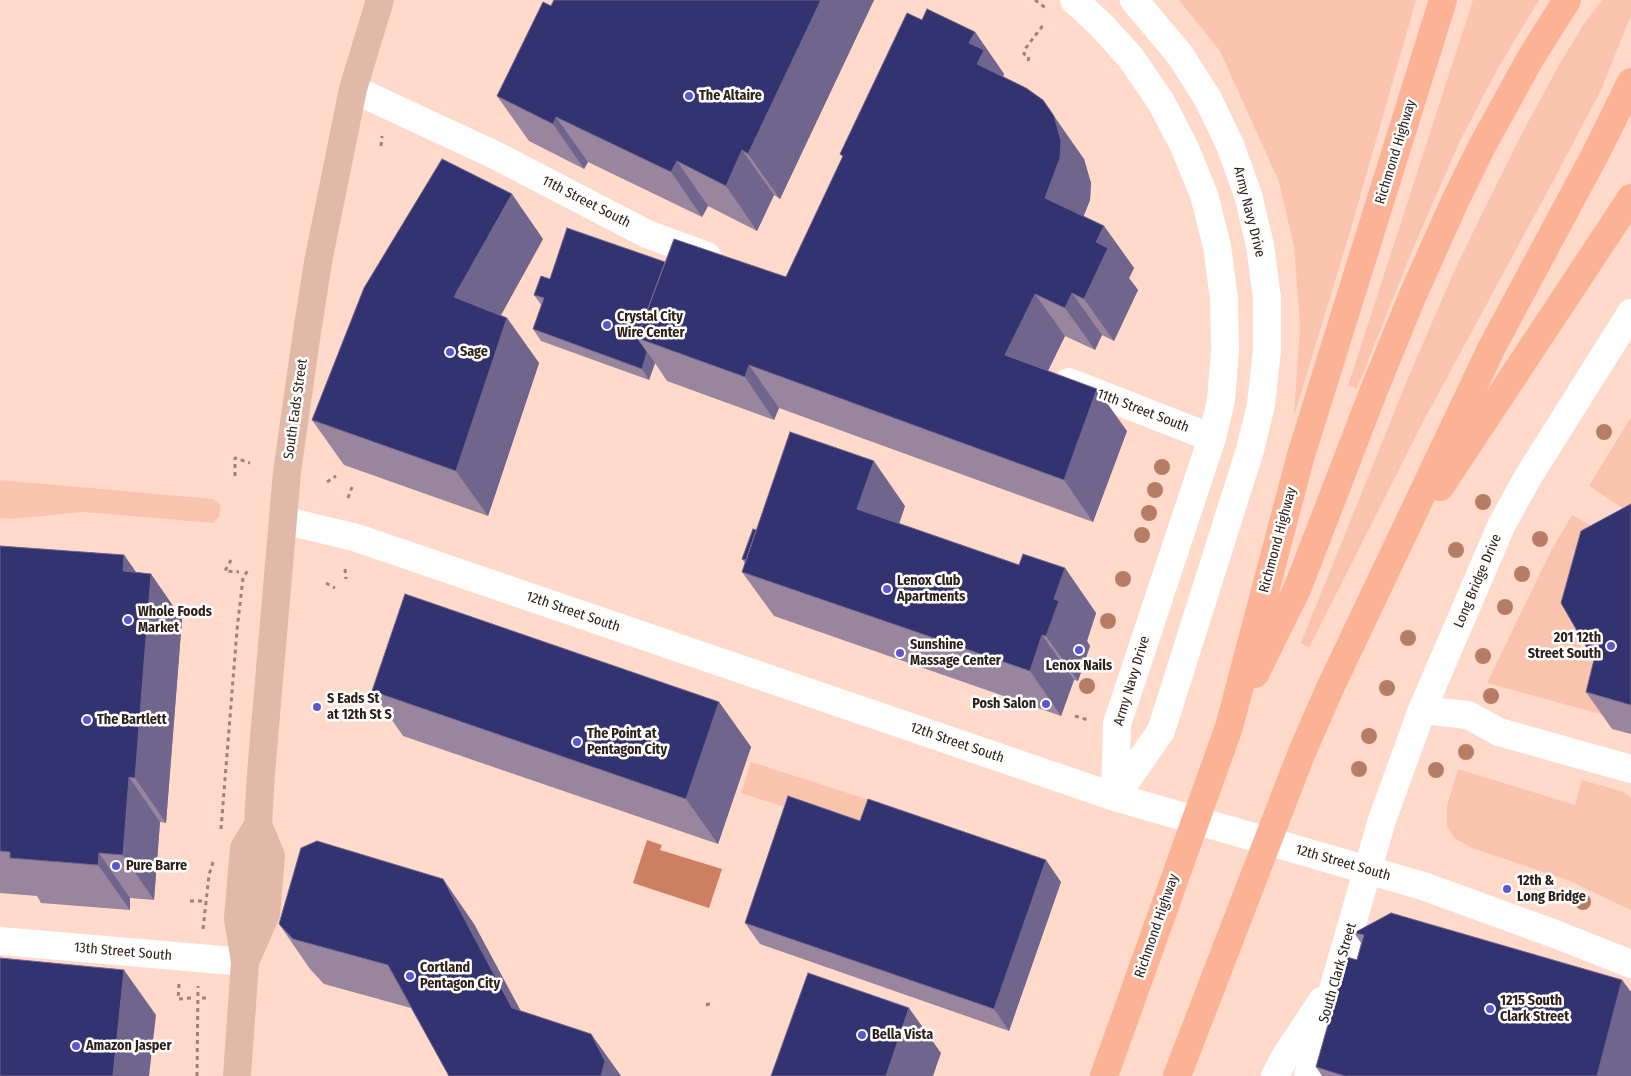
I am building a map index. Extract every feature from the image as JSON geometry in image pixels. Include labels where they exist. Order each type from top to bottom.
[{"type":"highway","name":"Richmond Highway","points":[[1104,1076],[1229,727],[1301,455],[1443,0]]},
{"type":"highway","points":[[1229,727],[1298,587],[1374,390],[1434,248],[1481,148],[1530,59],[1560,10]]},
{"type":"highway","points":[[1177,1076],[1302,752],[1339,668],[1492,347],[1597,151],[1631,82]]},
{"type":"highway","points":[[1390,561],[1631,198]]},
{"type":"highway","points":[[1197,1076],[1229,939]]},
{"type":"highway","points":[[1090,1076],[1136,988]]},
{"type":"main road","name":"South Eads Street","points":[[237,1076],[245,962],[266,914],[271,856],[258,826],[288,463],[314,288],[353,89],[380,0]]},
{"type":"street","name":"Army Navy Drive","points":[[1074,0],[1102,26],[1131,58],[1160,102],[1184,146],[1204,195],[1218,246],[1224,298],[1225,350],[1221,400],[1212,438],[1116,724],[1115,797]]},
{"type":"street","points":[[1102,26],[1128,0]]},
{"type":"street","name":"Army Navy Drive","points":[[1115,797],[1160,731],[1250,450],[1261,405],[1266,350],[1267,298],[1260,245],[1248,195],[1230,145],[1208,99],[1180,55],[1134,0]]},
{"type":"street","name":"11th Street South","points":[[353,89],[495,155],[647,234],[692,251],[735,264]]},
{"type":"street","name":"Long Bridge Drive","points":[[1368,869],[1382,820],[1422,710],[1502,524],[1528,477],[1631,313]]},
{"type":"street","name":"11th Street South","points":[[1046,373],[1212,438]]},
{"type":"street","points":[[1221,400],[1261,405]]},
{"type":"street","name":"12th Street South","points":[[283,520],[357,538],[1115,797],[1423,886],[1631,964]]},
{"type":"street","points":[[1153,615],[1193,628]]},
{"type":"street","points":[[1422,710],[1468,716],[1499,732],[1631,770]]},
{"type":"street","name":"South Clark Street","points":[[1308,1076],[1368,869]]},
{"type":"street","name":"13th Street South","points":[[0,941],[245,962]]},
{"type":"street","points":[[1275,1076],[1285,1057],[1337,978]]},
{"type":"path","points":[[1028,61],[1029,57],[1024,54],[1025,49],[1044,24]]},
{"type":"path","points":[[381,146],[382,136]]},
{"type":"path","points":[[235,476],[235,458],[250,463]]},
{"type":"path","points":[[327,482],[336,476]]},
{"type":"path","points":[[348,498],[352,487]]},
{"type":"path","points":[[231,560],[225,571],[239,572]]},
{"type":"path","points":[[220,834],[241,595],[243,578],[251,566]]},
{"type":"path","points":[[345,569],[346,579]]},
{"type":"path","points":[[326,583],[335,588]]},
{"type":"path","points":[[1075,716],[1088,720]]},
{"type":"path","points":[[197,1076],[197,998],[200,959],[208,875],[214,859]]},
{"type":"path","points":[[190,901],[202,902]]},
{"type":"path","points":[[179,982],[178,999],[192,998]]},
{"type":"path","points":[[202,998],[208,998]]},
{"type":"path","points":[[706,1004],[712,1003]]},
{"type":"shaded area","points":[[1179,0],[1416,0],[1350,232],[1294,416],[1300,326],[1294,246],[1279,182],[1220,51]]},
{"type":"shaded area","points":[[1473,0],[1539,0],[1498,68],[1459,143],[1412,251],[1357,388],[1348,386]]},
{"type":"shaded area","points":[[1602,0],[1631,0],[1631,15],[1601,90],[1423,422],[1309,648],[1301,643],[1408,378],[1457,265],[1518,141],[1560,63],[1584,24]]},
{"type":"shaded area","points":[[1631,417],[1631,515],[1589,486]]},
{"type":"shaded area","points":[[0,480],[213,499],[221,505],[219,517],[213,523],[83,512],[12,519],[0,518]]},
{"type":"shaded area","points":[[1572,515],[1609,536],[1588,640],[1580,646],[1585,655],[1594,651],[1604,715],[1487,683],[1550,553]]},
{"type":"shaded area","points":[[751,762],[882,804],[872,835],[741,793]]},
{"type":"shaded area","points":[[1458,769],[1575,805],[1582,780],[1624,792],[1631,798],[1631,910],[1570,881],[1472,848],[1454,838],[1447,826],[1447,806]]},
{"type":"shaded area","points":[[647,840],[662,845],[660,850],[722,869],[709,908],[633,883]]},
{"type":"building","name":"The Altaire","points":[[554,0],[821,0],[748,154],[742,150],[726,186],[677,161],[671,172],[556,117],[553,124],[497,96],[543,2],[551,6]]},
{"type":"building","points":[[927,9],[975,32],[969,43],[984,50],[977,64],[1026,88],[1043,100],[1054,116],[1061,141],[1060,158],[1045,198],[1104,226],[1096,242],[1108,248],[1084,299],[1072,293],[1065,308],[1035,294],[1005,355],[1097,389],[1064,480],[749,365],[745,377],[637,338],[674,239],[786,277],[843,156],[840,154],[907,13],[922,20]]},
{"type":"building","points":[[442,159],[512,194],[454,297],[507,318],[456,471],[312,420],[364,288]]},
{"type":"building","name":"Crystal City Wire Center","points":[[567,228],[665,262],[637,338],[647,352],[642,369],[533,329],[544,298],[534,295],[541,276],[550,279]]},
{"type":"building","points":[[790,432],[874,461],[857,509],[1019,565],[1023,554],[1065,568],[1054,599],[1059,601],[1046,636],[1042,635],[1030,671],[742,572]]},
{"type":"building","points":[[1631,504],[1631,705],[1586,692],[1594,660],[1561,603],[1581,531]]},
{"type":"building","points":[[753,529],[756,530],[746,560],[742,559]]},
{"type":"building","name":"The Bartlett","points":[[0,546],[124,555],[123,571],[151,574],[135,778],[129,777],[123,855],[99,853],[98,865],[10,858],[10,852],[0,851]]},
{"type":"building","points":[[405,594],[719,702],[686,799],[372,691]]},
{"type":"building","points":[[788,796],[860,821],[868,799],[1046,860],[994,1009],[745,923]]},
{"type":"building","name":"Cortland Pentagon City","points":[[317,841],[443,879],[512,1008],[591,1034],[605,1061],[601,1076],[449,1076],[388,965],[293,939],[279,924],[301,848]]},
{"type":"building","name":"1215 South Clark Street","points":[[1391,913],[1622,980],[1597,1076],[1345,1076],[1316,1067],[1347,957],[1357,960],[1364,935],[1354,933]]},
{"type":"building","name":"Amazon Jasper","points":[[0,958],[124,970],[113,1076],[0,1076]]},
{"type":"building","points":[[808,973],[909,1008],[886,1076],[771,1076]]},
{"type":"place","name":"The Altaire","points":[[689,96]]},
{"type":"place","name":"Crystal City Wire Center","points":[[607,325]]},
{"type":"place","name":"Sage","points":[[450,352]]},
{"type":"place","name":"Lenox Club Apartments","points":[[887,589]]},
{"type":"place","name":"Whole Foods Market","points":[[128,620]]},
{"type":"place","name":"201 12th Street South","points":[[1611,646]]},
{"type":"place","name":"Lenox Nails","points":[[1079,650]]},
{"type":"place","name":"Sunshine Massage Center","points":[[900,653]]},
{"type":"place","name":"Posh Salon","points":[[1046,704]]},
{"type":"place","name":"S Eads St at 12th St S","points":[[317,707]]},
{"type":"place","name":"The Bartlett","points":[[87,720]]},
{"type":"place","name":"The Point at Pentagon City","points":[[577,742]]},
{"type":"place","name":"Pure Barre","points":[[116,866]]},
{"type":"place","name":"12th & Long Bridge","points":[[1507,889]]},
{"type":"place","name":"Cortland Pentagon City","points":[[410,976]]},
{"type":"place","name":"1215 South Clark Street","points":[[1490,1009]]},
{"type":"place","name":"Bella Vista","points":[[862,1035]]},
{"type":"place","name":"Amazon Jasper","points":[[76,1046]]}]
